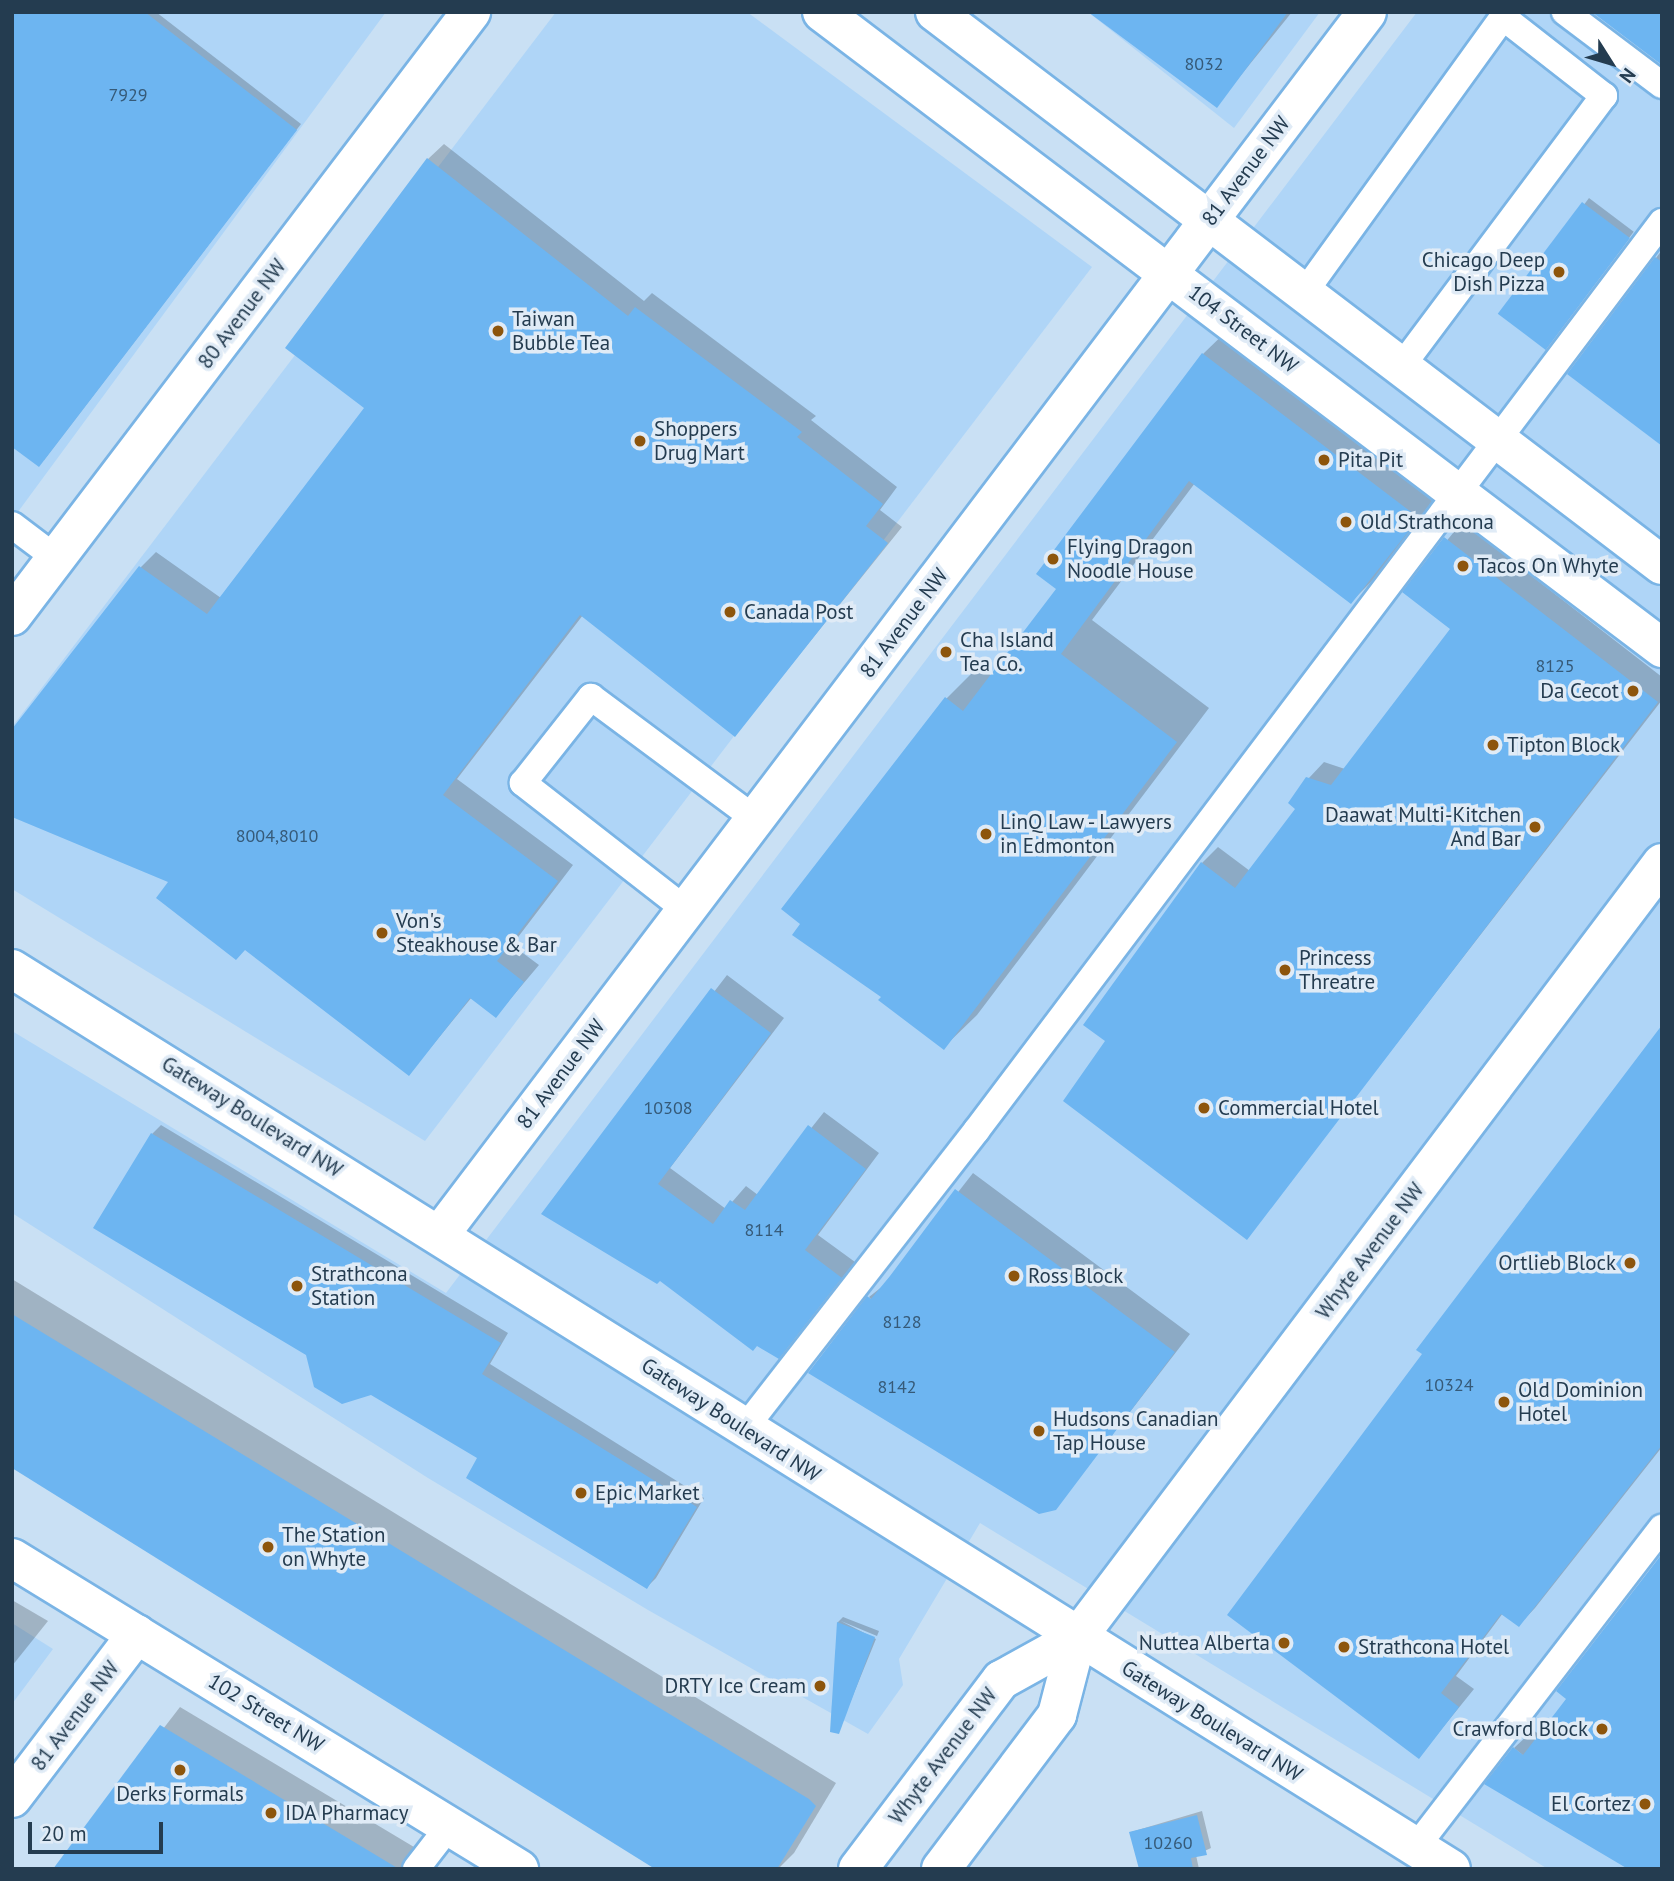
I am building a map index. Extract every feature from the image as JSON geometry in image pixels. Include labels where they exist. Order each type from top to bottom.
[{"type":"main road","name":"80 Avenue NW","points":[[12,616],[471,12]]},
{"type":"main road","name":"104 Street NW","points":[[822,12],[1662,648]]},
{"type":"main road","points":[[935,12],[1662,565]]},
{"type":"main road","name":"81 Avenue NW","points":[[440,1233],[1367,12]]},
{"type":"main road","name":"Whyte Avenue NW","points":[[941,1869],[1057,1715],[1077,1638],[1662,863]]},
{"type":"main road","name":"Gateway Boulevard NW","points":[[12,969],[440,1233],[744,1429],[1451,1869]]},
{"type":"main road","name":"102 Street NW","points":[[12,1558],[519,1869]]},
{"type":"main road","name":"81 Avenue NW","points":[[12,1798],[137,1634]]},
{"type":"main road","name":"Whyte Avenue NW","points":[[858,1869],[1001,1680],[1077,1638]]},
{"type":"lane","points":[[1304,293],[1505,15],[1604,96],[1401,367]]},
{"type":"lane","points":[[1560,60],[1575,20],[1662,85]]},
{"type":"lane","points":[[744,1429],[984,1120],[1662,222]]},
{"type":"lane","points":[[12,525],[56,558]]},
{"type":"lane","points":[[686,910],[523,783],[591,697],[755,819]]},
{"type":"lane","points":[[1416,1847],[1660,1533]]},
{"type":"lane","points":[[416,1869],[450,1825]]},
{"type":"shaded area","points":[[12,12],[386,12],[12,520]]},
{"type":"shaded area","points":[[556,12],[747,12],[1092,267],[425,1141],[12,889],[12,727]]},
{"type":"shaded area","points":[[1088,12],[1320,12],[1234,128]]},
{"type":"shaded area","name":"Old Strathcona","points":[[1417,12],[1662,12],[1662,1869],[1548,1869],[980,1523],[899,1659],[903,1685],[868,1734],[648,1610],[428,1478],[12,1213],[12,1031],[446,1293]]},
{"type":"shaded area","points":[[12,1623],[53,1649],[12,1704]]},
{"type":"building","points":[[12,12],[145,12],[297,130],[39,467],[12,447]]},
{"type":"building","points":[[1088,12],[1288,12],[1217,108]]},
{"type":"building","points":[[1592,12],[1662,12],[1662,65]]},
{"type":"building","points":[[427,158],[628,316],[635,307],[802,432],[797,437],[883,504],[866,526],[888,543],[735,737],[580,615],[443,795],[558,881],[497,961],[524,982],[496,1018],[470,998],[409,1076],[245,950],[236,960],[156,898],[168,882],[12,817],[12,729],[139,566],[207,614],[364,408],[285,348]]},
{"type":"building","name":"Chicago Deep Dish Pizza","points":[[1582,202],[1630,238],[1546,350],[1498,314]]},
{"type":"building","points":[[1655,257],[1662,262],[1662,446],[1567,374]]},
{"type":"building","name":"LinQ Law - Lawyers in Edmonton","points":[[1202,353],[1419,518],[1351,604],[1189,481],[1061,654],[1177,742],[944,1050],[878,1000],[881,997],[792,935],[800,924],[781,909],[945,697],[963,711],[1056,589],[1036,574]]},
{"type":"building","points":[[1444,537],[1658,702],[1247,1240],[1063,1101],[1105,1041],[1083,1025],[1201,862],[1235,888],[1295,809],[1288,803],[1306,777],[1331,785],[1450,629],[1402,592]]},
{"type":"building","points":[[711,988],[771,1033],[658,1184],[713,1224],[730,1200],[745,1210],[808,1125],[866,1169],[805,1250],[842,1278],[779,1359],[757,1346],[753,1351],[660,1281],[657,1284],[541,1214]]},
{"type":"building","points":[[1662,1025],[1662,1445],[1519,1627],[1501,1614],[1441,1693],[1459,1707],[1419,1759],[1227,1615],[1422,1354],[1416,1350]]},
{"type":"building","name":"Strathcona Station","points":[[151,1133],[501,1343],[482,1374],[697,1507],[647,1589],[466,1478],[477,1458],[371,1395],[342,1404],[314,1387],[306,1355],[93,1228]]},
{"type":"building","points":[[955,1189],[1175,1352],[1056,1510],[1039,1514],[808,1373],[867,1296],[871,1299],[890,1276]]},
{"type":"building","name":"The Station on Whyte","points":[[12,1314],[809,1799],[816,1806],[777,1869],[655,1869],[12,1468]]},
{"type":"building","name":"Crawford Block","points":[[1662,1554],[1662,1869],[1628,1869],[1484,1784],[1513,1747],[1523,1755],[1566,1699],[1556,1691]]},
{"type":"building","points":[[837,1622],[875,1637],[839,1734],[830,1732]]},
{"type":"building","name":"Derks Formals","points":[[160,1725],[399,1869],[53,1869]]},
{"type":"building","points":[[1197,1815],[1207,1855],[1191,1858],[1193,1869],[1139,1869],[1129,1832]]},
{"type":"place","name":"Chicago Deep Dish Pizza","points":[[1559,272]]},
{"type":"place","name":"Taiwan Bubble Tea","points":[[498,331]]},
{"type":"place","name":"Shoppers Drug Mart","points":[[640,441]]},
{"type":"place","name":"Pita Pit","points":[[1324,460]]},
{"type":"place","name":"Old Strathcona","points":[[1346,522]]},
{"type":"place","name":"Flying Dragon Noodle House","points":[[1053,559]]},
{"type":"place","name":"Tacos On Whyte","points":[[1463,566]]},
{"type":"place","name":"Canada Post","points":[[730,612]]},
{"type":"place","name":"Cha Island Tea Co.","points":[[946,652]]},
{"type":"place","name":"Da Cecot","points":[[1633,691]]},
{"type":"place","name":"Tipton Block","points":[[1493,745]]},
{"type":"place","name":"Daawat Multi-Kitchen And Bar","points":[[1535,827]]},
{"type":"place","name":"LinQ Law - Lawyers in Edmonton","points":[[986,834]]},
{"type":"place","name":"Von's Steakhouse & Bar","points":[[382,933]]},
{"type":"place","name":"Princess Threatre","points":[[1285,970]]},
{"type":"place","name":"Commercial Hotel","points":[[1204,1108]]},
{"type":"place","name":"Ortlieb Block","points":[[1630,1263]]},
{"type":"place","name":"Ross Block","points":[[1014,1276]]},
{"type":"place","name":"Strathcona Station","points":[[297,1286]]},
{"type":"place","name":"Old Dominion Hotel","points":[[1504,1402]]},
{"type":"place","name":"Hudsons Canadian Tap House","points":[[1039,1431]]},
{"type":"place","name":"Epic Market","points":[[581,1493]]},
{"type":"place","name":"The Station on Whyte","points":[[268,1547]]},
{"type":"place","name":"Nuttea Alberta","points":[[1284,1643]]},
{"type":"place","name":"Strathcona Hotel","points":[[1344,1647]]},
{"type":"place","name":"DRTY Ice Cream","points":[[820,1686]]},
{"type":"place","name":"Crawford Block","points":[[1602,1729]]},
{"type":"place","name":"Derks Formals","points":[[180,1770]]},
{"type":"place","name":"El Cortez","points":[[1645,1804]]},
{"type":"place","name":"IDA Pharmacy","points":[[271,1813]]}]
